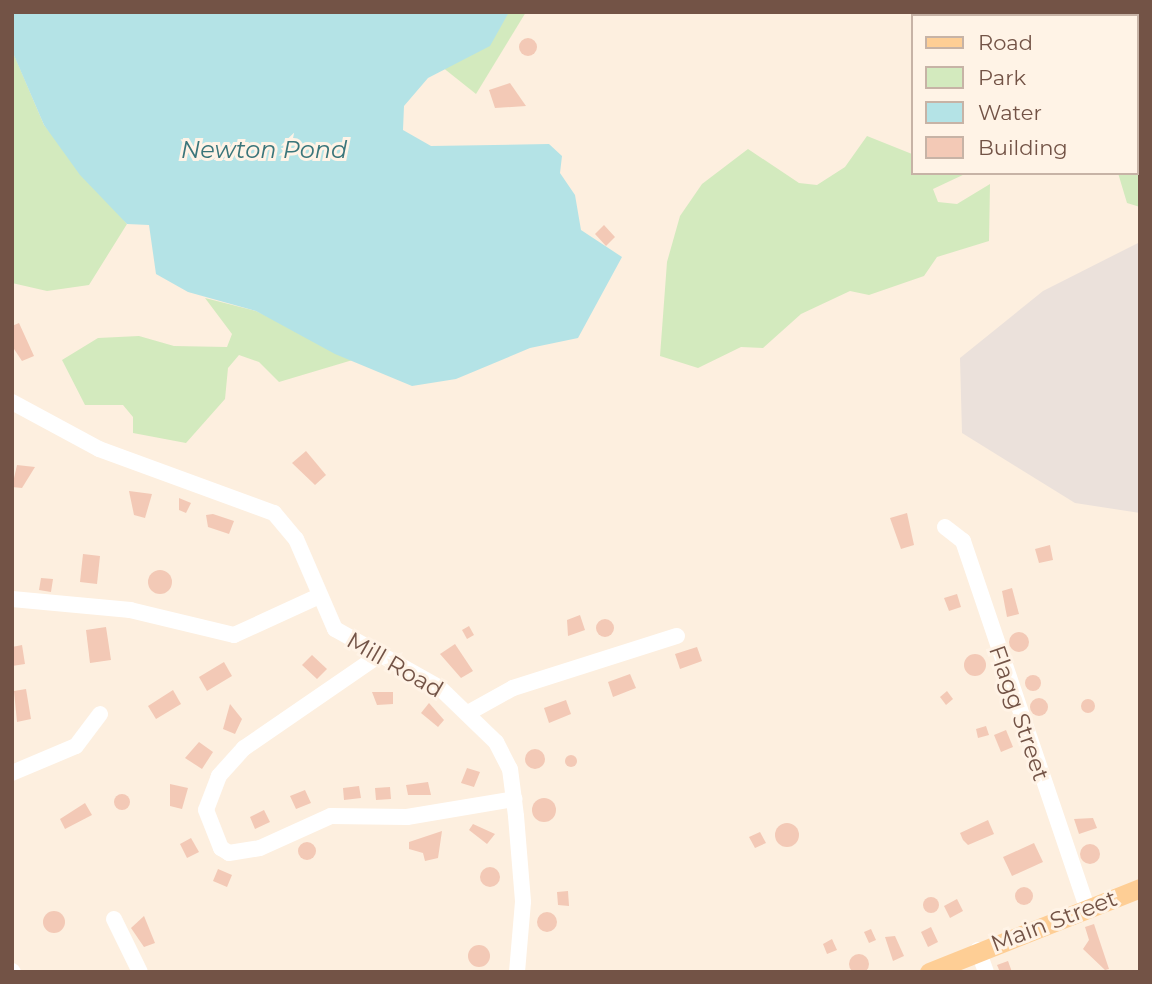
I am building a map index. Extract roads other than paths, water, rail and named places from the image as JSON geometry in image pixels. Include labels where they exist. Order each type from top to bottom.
[{"type":"main road","name":"Main Street","points":[[929,972],[1087,906],[1140,888]]},
{"type":"street","name":"Mill Road","points":[[12,402],[99,449],[274,513],[296,539],[317,597],[335,629],[378,656],[418,674],[468,713],[506,756],[514,799],[523,902],[517,972]]},
{"type":"street","name":"Flagg Street","points":[[945,527],[963,541],[1087,906]]},
{"type":"street","points":[[12,599],[130,610],[234,635],[317,597]]},
{"type":"street","points":[[468,713],[513,688],[677,636]]},
{"type":"street","points":[[378,656],[244,748],[219,776],[206,810],[220,848],[229,853],[260,848],[331,816],[407,817],[514,799]]},
{"type":"street","points":[[12,773],[76,746],[100,714]]},
{"type":"street","points":[[114,919],[141,972]]},
{"type":"street","points":[[978,950],[986,972]]},
{"type":"water","name":"Newton Pond","points":[[13,12],[509,12],[490,46],[428,78],[404,106],[403,130],[431,146],[549,144],[562,156],[560,173],[575,195],[581,230],[622,257],[578,338],[530,348],[456,379],[412,386],[335,354],[256,311],[188,292],[156,274],[149,225],[127,224],[80,175],[44,125],[13,53]]}]
